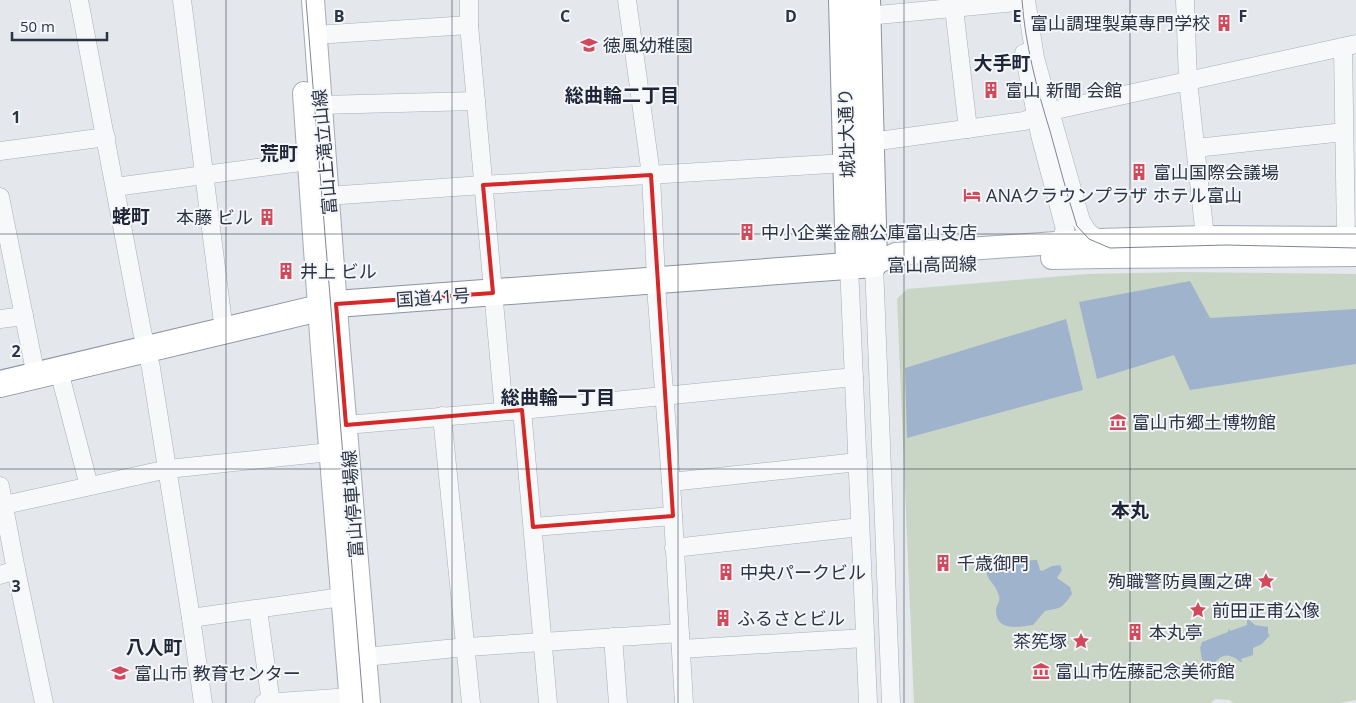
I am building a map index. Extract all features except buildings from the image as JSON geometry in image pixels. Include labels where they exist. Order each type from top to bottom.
[{"type":"highway","name":"城址大通り","points":[[842,0],[847,163],[861,265]]},
{"type":"highway","name":"城址大通り","points":[[861,265],[871,142],[867,8]]},
{"type":"highway","name":"国道41号","points":[[0,384],[327,306],[861,265]]},
{"type":"main road","name":"富山上滝立山線","points":[[298,0],[308,161],[327,306]]},
{"type":"main road","name":"富山上滝立山線","points":[[313,0],[327,196],[327,306]]},
{"type":"main road","name":"富山高岡線","points":[[861,265],[897,268],[1077,242],[1205,237],[1353,244]]},
{"type":"main road","name":"富山高岡線","points":[[1077,242],[1353,244]]},
{"type":"main road","name":"富山停車場線","points":[[327,306],[346,425],[365,657],[357,701]]},
{"type":"main road","name":"富山停車場線","points":[[327,306],[330,452],[342,597],[357,701]]},
{"type":"street","points":[[79,0],[168,469],[203,703]]},
{"type":"street","points":[[182,0],[224,331]]},
{"type":"street","points":[[469,0],[469,25],[503,401],[522,410]]},
{"type":"street","points":[[627,0],[651,175],[656,281],[671,482],[684,703]]},
{"type":"street","points":[[1185,0],[1188,81],[1205,237]]},
{"type":"street","points":[[867,8],[954,8],[1019,1],[1024,59],[1063,161],[1077,242],[1061,240],[1065,230],[1044,114]]},
{"type":"street","points":[[954,8],[968,129]]},
{"type":"street","points":[[315,35],[469,25]]},
{"type":"street","points":[[871,142],[1024,121],[1044,114],[1349,45],[1344,132],[1353,244]]},
{"type":"street","points":[[320,105],[476,101]]},
{"type":"street","points":[[1196,148],[1344,132]]},
{"type":"street","points":[[0,151],[106,138]]},
{"type":"street","points":[[115,187],[308,161]]},
{"type":"street","points":[[327,196],[847,163]]},
{"type":"street","points":[[0,197],[24,316],[89,486]]},
{"type":"street","points":[[861,265],[854,377],[868,703]]},
{"type":"street","points":[[861,265],[891,703]]},
{"type":"street","points":[[0,319],[24,316]]},
{"type":"street","points":[[346,425],[522,410],[854,377]]},
{"type":"street","points":[[522,410],[548,703]]},
{"type":"street","points":[[442,416],[471,703]]},
{"type":"street","points":[[2,506],[168,469],[330,452]]},
{"type":"street","points":[[671,482],[858,462]]},
{"type":"street","points":[[0,486],[8,573],[44,703]]},
{"type":"street","points":[[533,527],[673,516]]},
{"type":"street","points":[[674,548],[860,526]]},
{"type":"street","points":[[191,618],[342,597]]},
{"type":"street","points":[[258,610],[270,703]]},
{"type":"street","points":[[365,657],[613,637],[680,641],[865,638]]},
{"type":"street","points":[[613,637],[618,703]]},
{"type":"street","points":[[264,703],[357,701]]},
{"type":"highlighted area","points":[[651,175],[673,516],[533,527],[522,410],[346,425],[336,304],[493,293],[483,185]]},
{"type":"green space","points":[[1183,272],[1356,274],[1356,700],[1339,703],[1233,703],[1230,700],[1215,699],[1211,703],[914,703],[897,299],[907,289],[1087,274]]},
{"type":"water","points":[[1190,281],[1210,318],[1356,309],[1356,364],[1190,390],[1174,355],[1097,379],[1079,302]]},
{"type":"water","points":[[1066,319],[1083,390],[907,438],[905,368]]},
{"type":"water","points":[[997,556],[1011,562],[1037,560],[1042,571],[1052,566],[1060,565],[1062,570],[1057,578],[1070,587],[1072,594],[1061,607],[1045,611],[1033,625],[1015,627],[1004,625],[997,617],[996,610],[999,596],[987,572],[988,560]]},
{"type":"water","points":[[1247,618],[1255,625],[1268,627],[1268,634],[1270,635],[1262,644],[1253,648],[1253,655],[1241,659],[1242,662],[1225,656],[1219,658],[1213,665],[1202,660],[1200,648],[1202,642],[1228,632],[1229,628],[1230,631],[1247,625]]},
{"type":"tram line","points":[[306,0],[363,703]]},
{"type":"tram line","points":[[1022,0],[1032,66],[1066,191],[1077,226],[1089,239],[1110,248],[1226,245],[1356,248]]},
{"type":"place","name":"富山調理製菓専門学校","points":[[1224,23]]},
{"type":"place","name":"徳風幼稚園","points":[[589,45]]},
{"type":"place","name":"富山 新聞 会館","points":[[991,90]]},
{"type":"place","name":"富山国際会議場","points":[[1139,172]]},
{"type":"place","name":"ANAクラウンプラザ ホテル富山","points":[[972,195]]},
{"type":"place","name":"本藤 ビル","points":[[267,217]]},
{"type":"place","name":"中小企業金融公庫富山支店","points":[[747,232]]},
{"type":"place","name":"井上 ビル","points":[[286,271]]},
{"type":"place","name":"富山市郷土博物館","points":[[1118,422]]},
{"type":"place","name":"千歳御門","points":[[943,563]]},
{"type":"place","name":"中央パークビル","points":[[726,572]]},
{"type":"place","name":"殉職警防員團之碑","points":[[1266,581]]},
{"type":"place","name":"前田正甫公像","points":[[1198,610]]},
{"type":"place","name":"ふるさとビル","points":[[723,618]]},
{"type":"place","name":"本丸亭","points":[[1135,632]]},
{"type":"place","name":"茶筅塚","points":[[1081,641]]},
{"type":"place","name":"富山市佐藤記念美術館","points":[[1041,671]]},
{"type":"place","name":"富山市 教育センター","points":[[120,673]]},
{"type":"district","name":"大手町","points":[[1002,63]]},
{"type":"district","name":"総曲輪二丁目","points":[[622,95]]},
{"type":"district","name":"荒町","points":[[279,153]]},
{"type":"district","name":"蛯町","points":[[131,216]]},
{"type":"district","name":"総曲輪一丁目","points":[[558,397]]},
{"type":"district","name":"本丸","points":[[1130,510]]},
{"type":"district","name":"八人町","points":[[154,647]]}]
